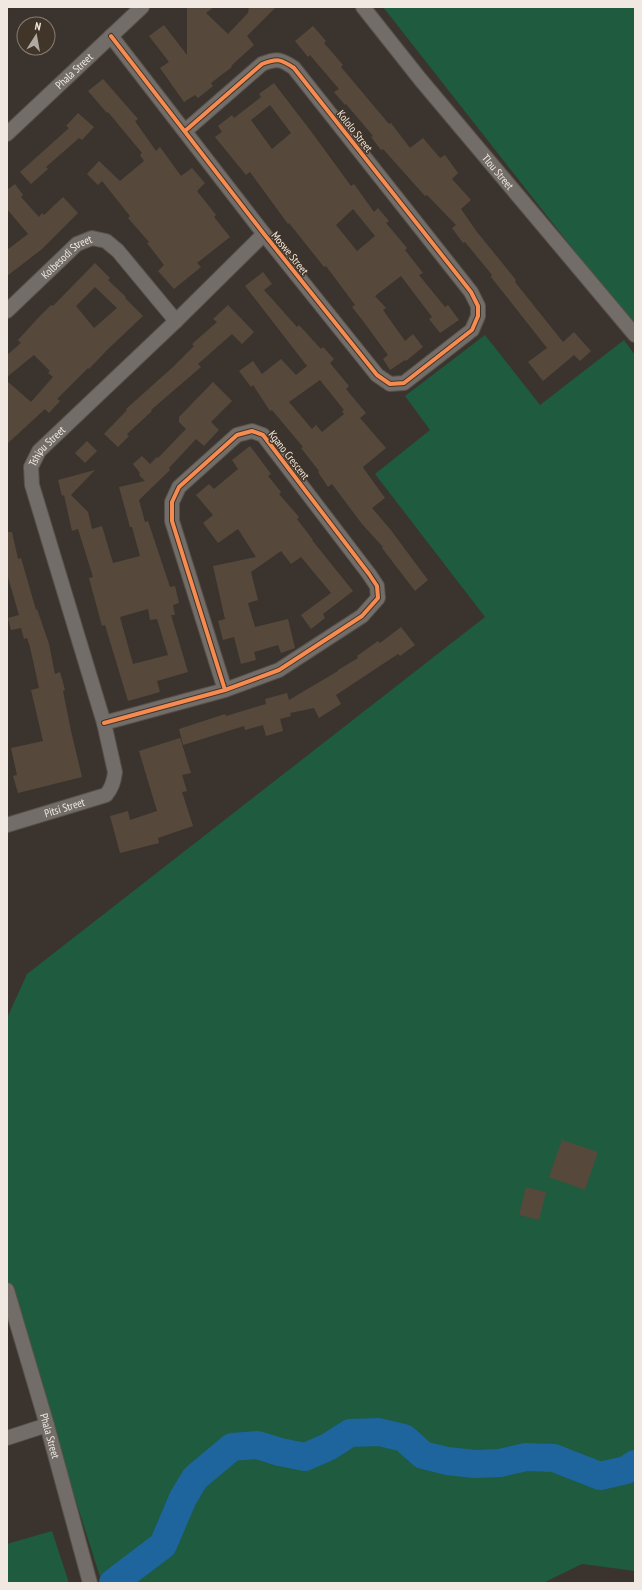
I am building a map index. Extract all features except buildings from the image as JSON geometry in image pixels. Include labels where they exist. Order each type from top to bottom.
[{"type":"street","name":"Phala Street","points":[[7,134],[142,7]]},
{"type":"street","name":"Tlou Street","points":[[363,7],[420,79],[635,334]]},
{"type":"street","name":"Moswe Street","points":[[111,36],[264,234],[377,375],[390,384],[404,383],[472,330],[478,316]]},
{"type":"street","name":"Kololo Street","points":[[185,131],[262,64],[274,60],[284,61],[294,68],[471,292],[478,306],[478,316]]},
{"type":"street","name":"Tshipu Street","points":[[114,780],[115,772],[104,723],[32,485],[31,467],[39,451],[176,321],[264,234]]},
{"type":"street","name":"Kolbesodi Street","points":[[7,311],[77,244],[92,238],[106,241],[118,252],[176,321]]},
{"type":"street","name":"Kgano Crescent","points":[[104,723],[225,690],[279,670],[362,616],[378,598],[379,592],[377,586],[369,574],[263,435],[252,431],[237,435],[179,487],[172,502],[172,521],[225,690]]},
{"type":"street","name":"Pitsi Street","points":[[7,825],[106,795],[111,789],[114,780]]},
{"type":"street","name":"Phala Street","points":[[7,1290],[48,1425],[89,1578]]},
{"type":"street","points":[[7,1438],[48,1425]]},
{"type":"green space","points":[[383,7],[635,7],[635,328]]},
{"type":"green space","points":[[485,335],[540,405],[624,340],[635,355],[635,1571],[582,1564],[543,1583],[102,1583],[7,1284],[7,1018],[27,974],[485,617],[375,474],[430,430],[405,396]]},
{"type":"green space","points":[[52,1531],[69,1583],[7,1583],[7,1544]]},
{"type":"waterway","points":[[113,1583],[163,1545],[183,1498],[195,1478],[232,1447],[257,1445],[280,1452],[305,1457],[328,1447],[350,1433],[379,1432],[404,1438],[423,1455],[447,1461],[475,1464],[500,1463],[526,1457],[554,1458],[600,1476],[626,1470],[635,1464]]},
{"type":"cycle path","points":[[111,36],[264,234],[377,375],[390,384],[404,383],[472,330],[478,316],[478,306],[471,292],[294,68],[279,60],[262,64],[185,131]]},
{"type":"cycle path","points":[[104,723],[225,690],[279,670],[362,616],[378,598],[377,586],[369,574],[263,435],[252,431],[237,435],[179,487],[172,502],[172,521],[225,690]]}]
